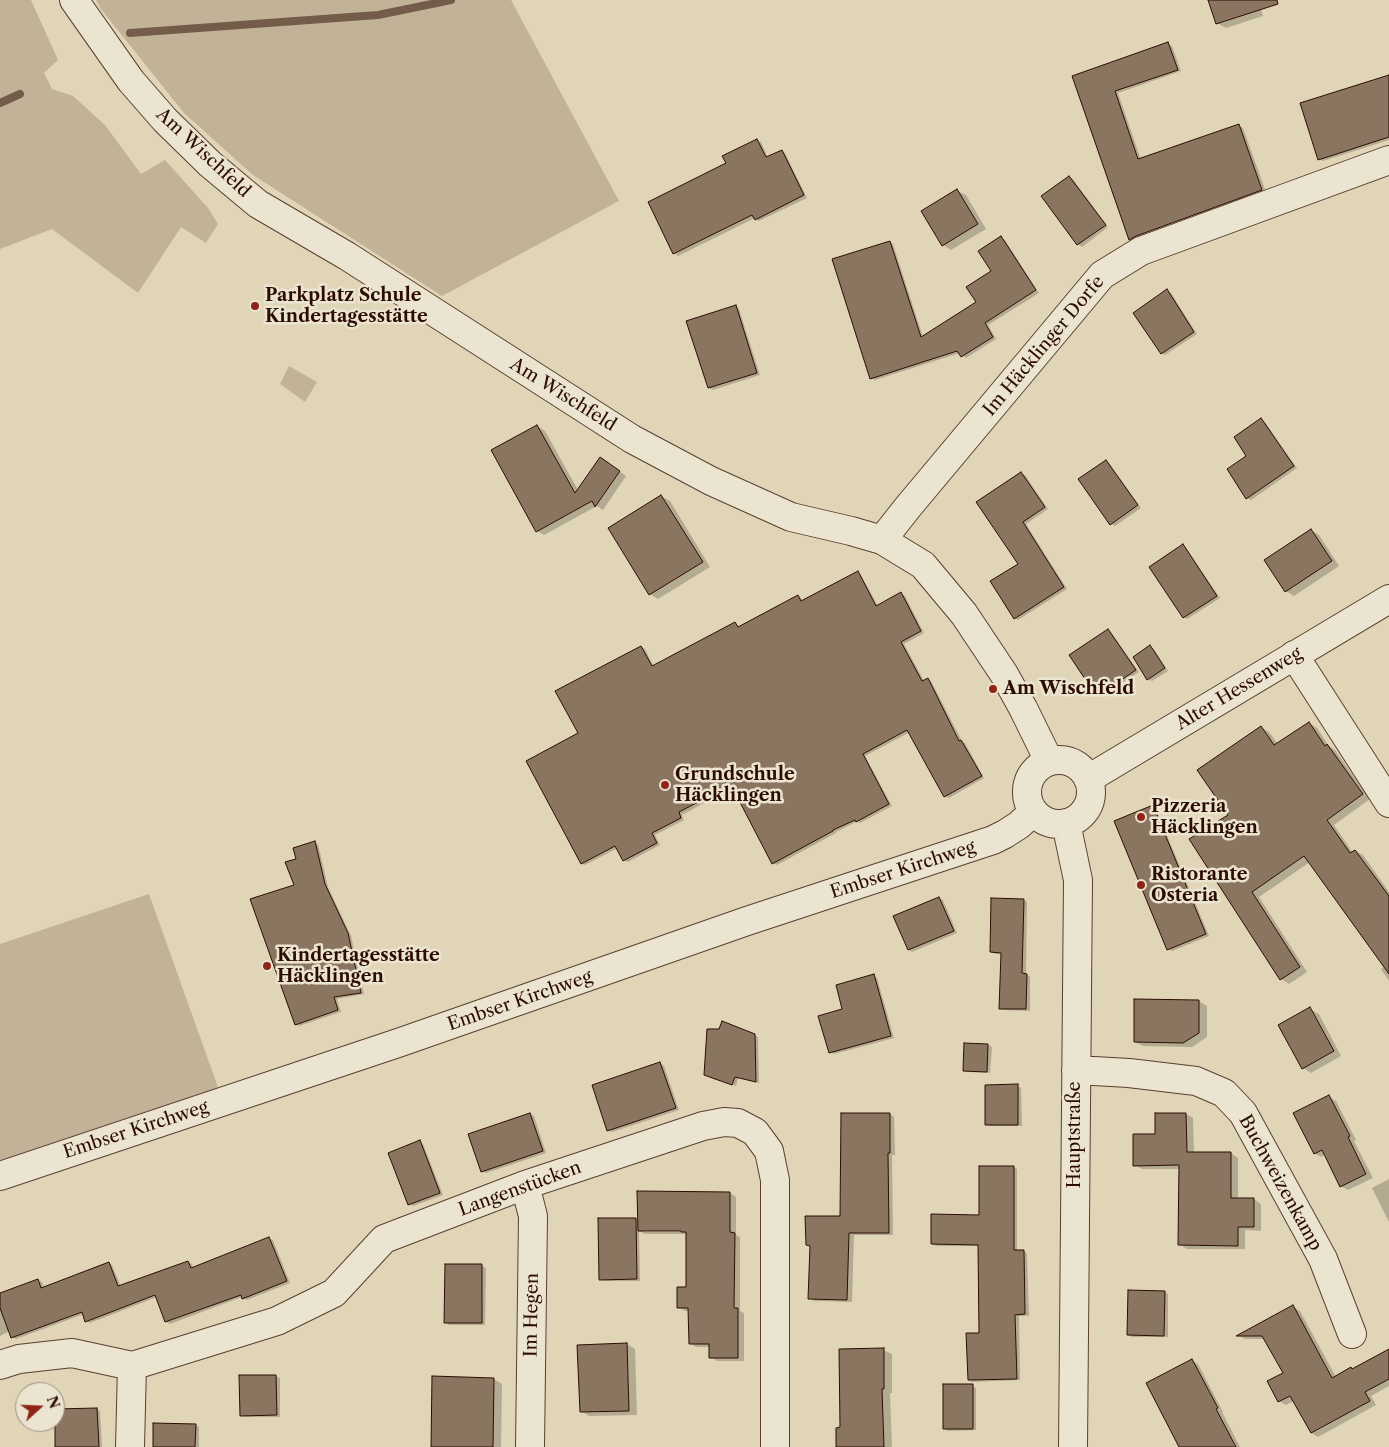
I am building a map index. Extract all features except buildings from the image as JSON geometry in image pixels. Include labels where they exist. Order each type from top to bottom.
[{"type":"street","name":"Am Wischfeld","points":[[74,0],[131,81],[165,120],[210,164],[258,204],[347,256],[640,443],[711,481],[791,517],[882,540],[923,565],[964,614],[1004,674],[1049,761]]},
{"type":"street","name":"Im Häcklinger Dorfe","points":[[882,540],[1102,275],[1140,250],[1389,160]]},
{"type":"street","name":"Alter Hessenweg","points":[[1088,779],[1389,598]]},
{"type":"street","points":[[1294,655],[1389,803]]},
{"type":"street","points":[[1058,759],[1077,765],[1084,771],[1088,779],[1091,788],[1091,798],[1088,807],[1075,820],[1066,824],[1044,821],[1033,812],[1028,803],[1027,782],[1040,765],[1049,761],[1058,759]]},
{"type":"street","name":"Embser Kirchweg","points":[[0,1176],[407,1040],[747,922],[993,840],[1019,825],[1033,812]]},
{"type":"street","name":"Hauptstraße","points":[[1066,824],[1078,880],[1073,1447]]},
{"type":"street","name":"Buchweizenkamp","points":[[1076,1070],[1129,1073],[1196,1081],[1224,1093],[1243,1113],[1322,1259],[1352,1334]]},
{"type":"street","name":"Langenstücken","points":[[0,1365],[19,1359],[72,1353],[132,1366],[277,1321],[334,1293],[384,1238],[525,1185],[702,1126],[724,1122],[738,1123],[755,1132],[769,1151],[775,1180],[775,1447]]},
{"type":"street","name":"Im Hegen","points":[[525,1185],[533,1216],[530,1447]]},
{"type":"street","points":[[130,1447],[132,1366]]},
{"type":"shaded area","points":[[0,0],[31,0],[58,60],[44,73],[52,89],[73,96],[105,125],[141,174],[165,160],[208,208],[218,224],[206,243],[181,227],[138,293],[52,229],[0,249]]},
{"type":"shaded area","points":[[96,0],[511,0],[619,201],[442,296],[253,175],[184,113],[101,9]]},
{"type":"shaded area","points":[[289,366],[317,382],[305,402],[280,384]]},
{"type":"shaded area","points":[[149,894],[220,1093],[0,1163],[0,944]]},
{"type":"waterway","points":[[130,33],[378,15],[451,0]]},
{"type":"waterway","points":[[0,103],[20,94]]},
{"type":"place","name":"Parkplatz Schule Kindertagesstätte","points":[[255,306]]},
{"type":"place","name":"Am Wischfeld","points":[[993,689]]},
{"type":"place","name":"Grundschule Häcklingen","points":[[665,785]]},
{"type":"place","name":"Pizzeria Häcklingen","points":[[1141,817]]},
{"type":"place","name":"Ristorante Osteria","points":[[1141,885]]},
{"type":"place","name":"Kindertagesstätte Häcklingen","points":[[267,966]]}]
